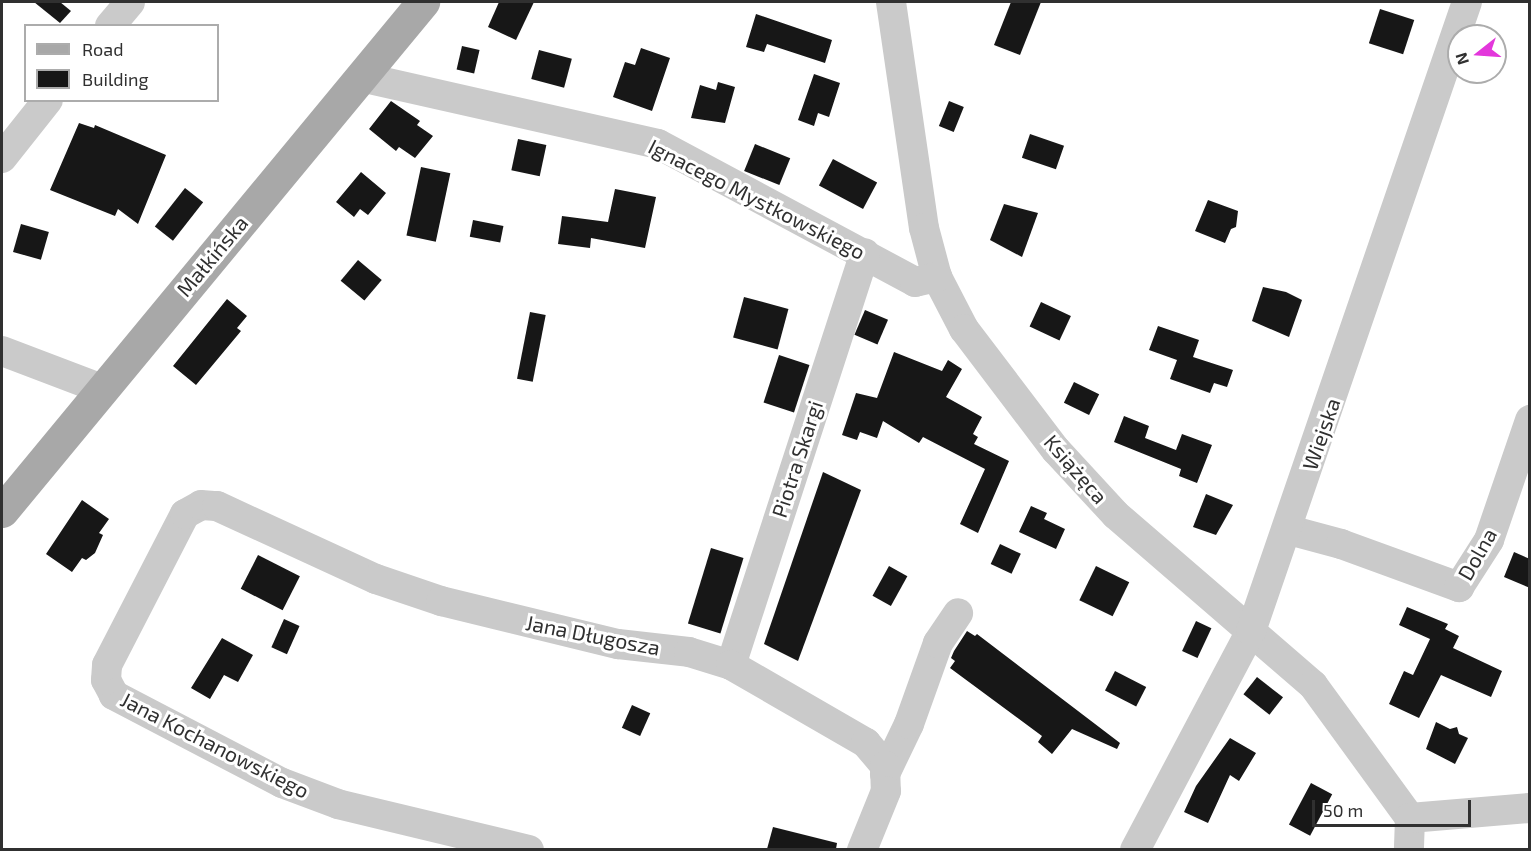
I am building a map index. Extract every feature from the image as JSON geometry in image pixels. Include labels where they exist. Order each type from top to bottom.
[{"type":"main road","name":"Małkińska","points":[[2,511],[423,2]]},
{"type":"street","points":[[112,24],[129,2]]},
{"type":"street","name":"Książęca","points":[[891,2],[924,228],[937,277],[964,329],[1056,450],[1116,515],[1313,685],[1410,818]]},
{"type":"street","name":"Wiejska","points":[[1135,849],[1251,631],[1288,530],[1467,2]]},
{"type":"street","name":"Ignacego Mystkowskiego","points":[[361,77],[658,144],[865,253],[915,282],[937,277]]},
{"type":"street","points":[[4,147],[46,102]]},
{"type":"street","name":"Piotra Skargi","points":[[731,665],[865,253]]},
{"type":"street","points":[[2,351],[102,389]]},
{"type":"street","name":"Dolna","points":[[1288,530],[1341,544],[1459,587],[1489,540],[1530,420]]},
{"type":"street","name":"Jana Długosza","points":[[201,505],[217,506],[376,579],[441,601],[584,636],[689,652],[731,665],[866,743],[885,766],[885,774]]},
{"type":"street","name":"Jana Kochanowskiego","points":[[201,505],[184,514],[174,529],[107,664],[106,680],[114,695],[282,783],[338,804],[529,849]]},
{"type":"street","points":[[862,849],[886,792],[885,774],[909,724],[938,643],[958,613]]},
{"type":"street","points":[[1409,849],[1410,818],[1530,808]]},
{"type":"building","points":[[34,2],[60,2],[71,11],[60,23]]},
{"type":"building","points":[[499,2],[534,2],[516,40],[488,27]]},
{"type":"building","points":[[1011,2],[1041,2],[1020,55],[994,45]]},
{"type":"building","points":[[1380,9],[1414,20],[1403,54],[1369,43]]},
{"type":"building","points":[[756,14],[832,40],[825,63],[767,44],[764,52],[746,47]]},
{"type":"building","points":[[462,46],[480,50],[474,73],[457,69]]},
{"type":"building","points":[[641,48],[670,58],[652,111],[613,97],[625,62],[635,65]]},
{"type":"building","points":[[539,50],[572,59],[564,88],[531,79]]},
{"type":"building","points":[[814,74],[840,83],[829,117],[818,113],[814,126],[798,120]]},
{"type":"building","points":[[718,82],[735,87],[725,123],[691,118],[700,85],[716,90]]},
{"type":"building","points":[[391,101],[420,121],[417,125],[433,136],[415,158],[399,147],[396,151],[369,129]]},
{"type":"building","points":[[949,101],[964,107],[954,132],[939,126]]},
{"type":"building","points":[[79,123],[94,128],[95,125],[166,155],[138,224],[118,209],[115,216],[50,190]]},
{"type":"building","points":[[1030,134],[1064,146],[1056,169],[1022,158]]},
{"type":"building","points":[[518,139],[546,145],[540,176],[511,170]]},
{"type":"building","points":[[755,144],[790,158],[779,185],[744,171]]},
{"type":"building","points":[[833,159],[877,182],[863,209],[819,185]]},
{"type":"building","points":[[421,167],[450,173],[436,242],[406,235]]},
{"type":"building","points":[[361,172],[386,193],[368,215],[360,209],[354,217],[336,202]]},
{"type":"building","points":[[185,188],[203,202],[173,241],[155,227]]},
{"type":"building","points":[[615,189],[656,197],[645,248],[591,238],[590,248],[558,244],[562,216],[608,222]]},
{"type":"building","points":[[1208,200],[1238,211],[1236,227],[1231,229],[1225,243],[1195,231]]},
{"type":"building","points":[[1004,204],[1038,213],[1022,257],[990,240]]},
{"type":"building","points":[[473,220],[503,226],[500,243],[470,237]]},
{"type":"building","points":[[21,224],[49,232],[41,260],[13,252]]},
{"type":"building","points":[[358,260],[382,280],[364,301],[341,281]]},
{"type":"building","points":[[1263,287],[1286,292],[1302,300],[1289,337],[1252,321]]},
{"type":"building","points":[[744,297],[788,309],[778,349],[733,338]]},
{"type":"building","points":[[227,299],[247,316],[237,328],[241,331],[196,385],[173,366]]},
{"type":"building","points":[[1041,302],[1071,316],[1059,340],[1030,326]]},
{"type":"building","points":[[865,310],[888,320],[877,345],[854,335]]},
{"type":"building","points":[[530,312],[546,315],[533,382],[517,379]]},
{"type":"building","points":[[1158,326],[1199,340],[1193,357],[1233,370],[1227,387],[1214,383],[1210,393],[1170,379],[1177,360],[1149,350]]},
{"type":"building","points":[[894,352],[942,371],[948,360],[962,369],[946,397],[982,417],[973,434],[978,437],[974,444],[1009,461],[978,533],[960,524],[985,469],[923,437],[919,443],[883,421],[877,438],[860,432],[857,440],[842,435],[856,393],[877,398]]},
{"type":"building","points":[[779,355],[809,365],[794,412],[764,403]]},
{"type":"building","points":[[1074,382],[1099,394],[1089,415],[1064,403]]},
{"type":"building","points":[[1124,416],[1149,426],[1145,438],[1176,450],[1182,434],[1212,445],[1197,483],[1179,476],[1181,469],[1114,442]]},
{"type":"building","points":[[823,472],[861,490],[798,661],[764,644]]},
{"type":"building","points":[[1206,494],[1233,505],[1216,535],[1193,527]]},
{"type":"building","points":[[82,500],[109,519],[99,533],[103,535],[95,553],[86,560],[82,558],[72,572],[46,554]]},
{"type":"building","points":[[1031,506],[1047,513],[1044,519],[1065,529],[1056,549],[1019,532]]},
{"type":"building","points":[[1000,544],[1021,554],[1012,574],[991,564]]},
{"type":"building","points":[[711,548],[744,558],[720,633],[688,624]]},
{"type":"building","points":[[1514,552],[1530,559],[1530,588],[1504,577]]},
{"type":"building","points":[[258,555],[300,576],[283,610],[241,589]]},
{"type":"building","points":[[889,566],[907,576],[891,606],[873,596]]},
{"type":"building","points":[[1096,566],[1129,582],[1113,616],[1079,600]]},
{"type":"building","points":[[1407,607],[1448,624],[1445,629],[1459,636],[1453,648],[1502,671],[1491,697],[1441,675],[1419,718],[1389,704],[1404,671],[1413,675],[1430,639],[1399,625]]},
{"type":"building","points":[[284,619],[300,626],[287,654],[271,647]]},
{"type":"building","points":[[1196,621],[1211,628],[1197,658],[1182,651]]},
{"type":"building","points":[[967,631],[975,636],[977,634],[1120,743],[1117,749],[1072,729],[1052,754],[1038,742],[1042,736],[950,668],[955,661],[951,658],[954,651]]},
{"type":"building","points":[[222,638],[253,655],[238,682],[224,675],[210,699],[191,688]]},
{"type":"building","points":[[1115,671],[1146,687],[1136,706],[1105,691]]},
{"type":"building","points":[[1257,677],[1283,697],[1269,715],[1243,694]]},
{"type":"building","points":[[632,705],[650,713],[640,736],[622,728]]},
{"type":"building","points":[[1436,722],[1450,729],[1457,727],[1459,734],[1468,738],[1455,764],[1426,749]]},
{"type":"building","points":[[1230,738],[1256,753],[1239,781],[1230,775],[1208,823],[1184,812],[1196,786]]},
{"type":"building","points":[[1311,783],[1332,794],[1310,836],[1289,824]]},
{"type":"building","points":[[773,827],[837,843],[836,849],[767,849]]}]
